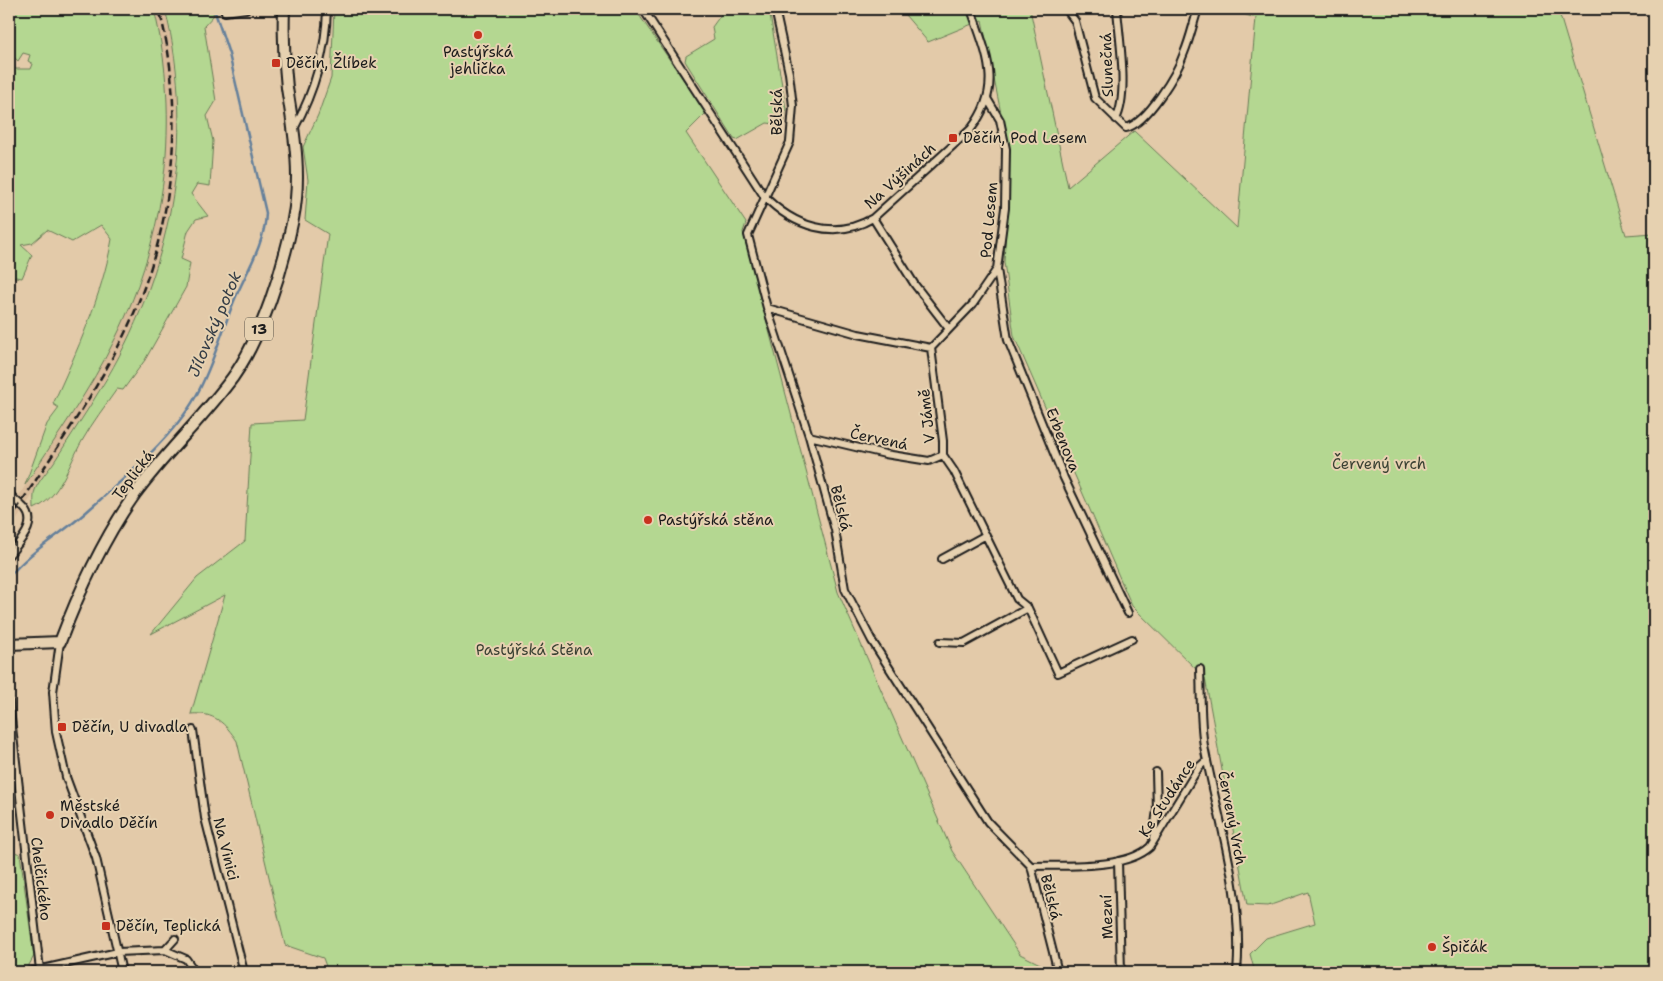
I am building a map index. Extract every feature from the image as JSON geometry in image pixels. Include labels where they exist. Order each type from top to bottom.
[{"type":"main road","name":"Teplická","points":[[60,642],[89,571],[118,519],[151,474],[232,379],[254,343],[272,295],[293,220],[298,174],[285,60],[284,9]]},
{"type":"main road","points":[[9,644],[60,642]]},
{"type":"street","points":[[225,12],[245,9]]},
{"type":"street","points":[[294,129],[320,70],[327,9]]},
{"type":"street","name":"Na Výšinách","points":[[643,9],[764,196],[786,216],[818,228],[848,228],[873,218],[971,129],[984,113],[988,100],[990,77],[987,60],[971,9]]},
{"type":"street","name":"Bělská","points":[[775,9],[789,73],[793,106],[790,142],[748,235],[767,308],[810,436],[835,530],[845,589],[875,645],[988,822],[1031,866],[1058,972]]},
{"type":"street","points":[[1066,9],[1075,21],[1095,98],[1126,128],[1136,126],[1153,106],[1184,55],[1198,9]]},
{"type":"street","name":"Slunečná","points":[[1116,119],[1120,112],[1123,85],[1117,9]]},
{"type":"street","name":"Pod Lesem","points":[[949,329],[973,304],[997,269],[1005,208],[1006,149],[1000,120],[988,100]]},
{"type":"street","points":[[767,308],[858,334],[931,348],[949,329],[915,285],[873,218]]},
{"type":"street","name":"Erbenova","points":[[997,269],[1008,340],[1064,478],[1128,613]]},
{"type":"street","name":"V Jámě","points":[[931,348],[944,441],[943,455],[954,471],[1017,599],[1028,608],[1058,673],[1132,638]]},
{"type":"street","name":"Červená","points":[[810,436],[885,454],[929,461],[943,455]]},
{"type":"street","points":[[9,493],[13,500],[25,508],[29,520],[29,529],[9,555]]},
{"type":"street","points":[[942,559],[986,536]]},
{"type":"street","points":[[940,642],[964,643],[1028,608]]},
{"type":"street","name":"Teplická","points":[[60,642],[54,692],[56,732],[66,777],[96,858],[122,972]]},
{"type":"street","name":"Červený Vrch","points":[[1200,669],[1204,743],[1227,848],[1240,940],[1237,972]]},
{"type":"street","name":"Chelčického","points":[[9,701],[46,970]]},
{"type":"street","name":"Na Vinici","points":[[193,730],[205,818],[244,972]]},
{"type":"street","name":"Ke Studánce","points":[[1031,866],[1118,861],[1142,855],[1153,842],[1199,767],[1207,760]]},
{"type":"street","points":[[1153,842],[1157,810],[1156,772]]},
{"type":"street","name":"Mezní","points":[[1118,861],[1121,972]]},
{"type":"street","points":[[165,950],[175,939]]},
{"type":"street","points":[[29,972],[46,970],[118,952],[165,950],[186,959],[195,972]]},
{"type":"shaded area","points":[[154,9],[165,9],[173,49],[179,106],[174,189],[164,240],[151,283],[127,342],[90,405],[9,532],[9,511],[81,399],[116,337],[141,279],[153,237],[163,188],[167,133],[166,80]]},
{"type":"green space","points":[[9,9],[154,9],[162,51],[166,92],[167,134],[164,176],[157,218],[147,259],[116,337],[96,375],[25,485],[47,424],[59,408],[53,404],[80,344],[102,281],[112,239],[101,225],[72,242],[47,230],[32,243],[21,245],[32,255],[22,278],[9,276],[9,82],[13,79],[9,79],[9,60],[13,61],[15,69],[31,69],[33,64],[28,61],[30,55],[23,53],[18,61],[9,53],[13,24],[9,21]]},
{"type":"green space","points":[[165,9],[211,9],[214,15],[204,26],[216,101],[207,116],[213,141],[210,186],[197,184],[191,194],[208,216],[196,219],[188,231],[181,259],[190,263],[186,287],[145,360],[123,390],[117,389],[94,421],[57,489],[43,504],[34,509],[34,494],[37,486],[90,407],[125,345],[145,300],[160,253],[171,205],[177,156],[179,107],[175,58]]},
{"type":"green space","name":"Pastýřská Stěna","points":[[334,9],[635,9],[706,113],[686,133],[746,223],[743,232],[838,592],[952,851],[1020,954],[1048,968],[1049,972],[328,972],[323,958],[285,945],[237,741],[218,720],[206,715],[191,714],[225,595],[151,634],[197,578],[245,541],[252,423],[303,420],[328,234],[305,220],[308,180],[303,147],[318,115],[331,78]]},
{"type":"green space","points":[[725,9],[769,9],[786,109],[784,125],[767,123],[737,140],[734,139],[685,61],[686,56],[714,39],[712,27]]},
{"type":"green space","name":"Červený vrch","points":[[900,9],[1030,9],[1068,187],[1134,131],[1237,228],[1256,18],[1226,9],[1558,9],[1626,235],[1654,233],[1654,972],[1266,972],[1254,969],[1250,954],[1266,938],[1315,923],[1308,892],[1268,906],[1247,905],[1205,678],[1132,606],[1014,336],[1004,262],[1009,175],[1005,133],[982,20],[928,42]]},
{"type":"green space","points":[[9,850],[20,854],[34,956],[28,967],[9,971]]},
{"type":"waterway","name":"Jílovský potok","points":[[9,577],[26,559],[74,522],[129,474],[174,428],[196,396],[207,374],[234,301],[259,247],[266,213],[229,54],[214,9]]},
{"type":"railway","points":[[9,521],[82,410],[109,364],[138,302],[153,262],[170,178],[173,135],[168,50],[159,9]]},
{"type":"place","name":"Pastýřská jehlička","points":[[478,35]]},
{"type":"place","name":"Děčín, Žlíbek","points":[[276,63]]},
{"type":"place","name":"Děčín, Pod Lesem","points":[[953,138]]},
{"type":"place","name":"Pastýřská stěna","points":[[648,520]]},
{"type":"place","name":"Děčín, U divadla","points":[[62,727]]},
{"type":"place","name":"Městské Divadlo Děčín","points":[[50,815]]},
{"type":"place","name":"Děčín, Teplická","points":[[106,926]]},
{"type":"place","name":"Špičák","points":[[1432,947]]}]
